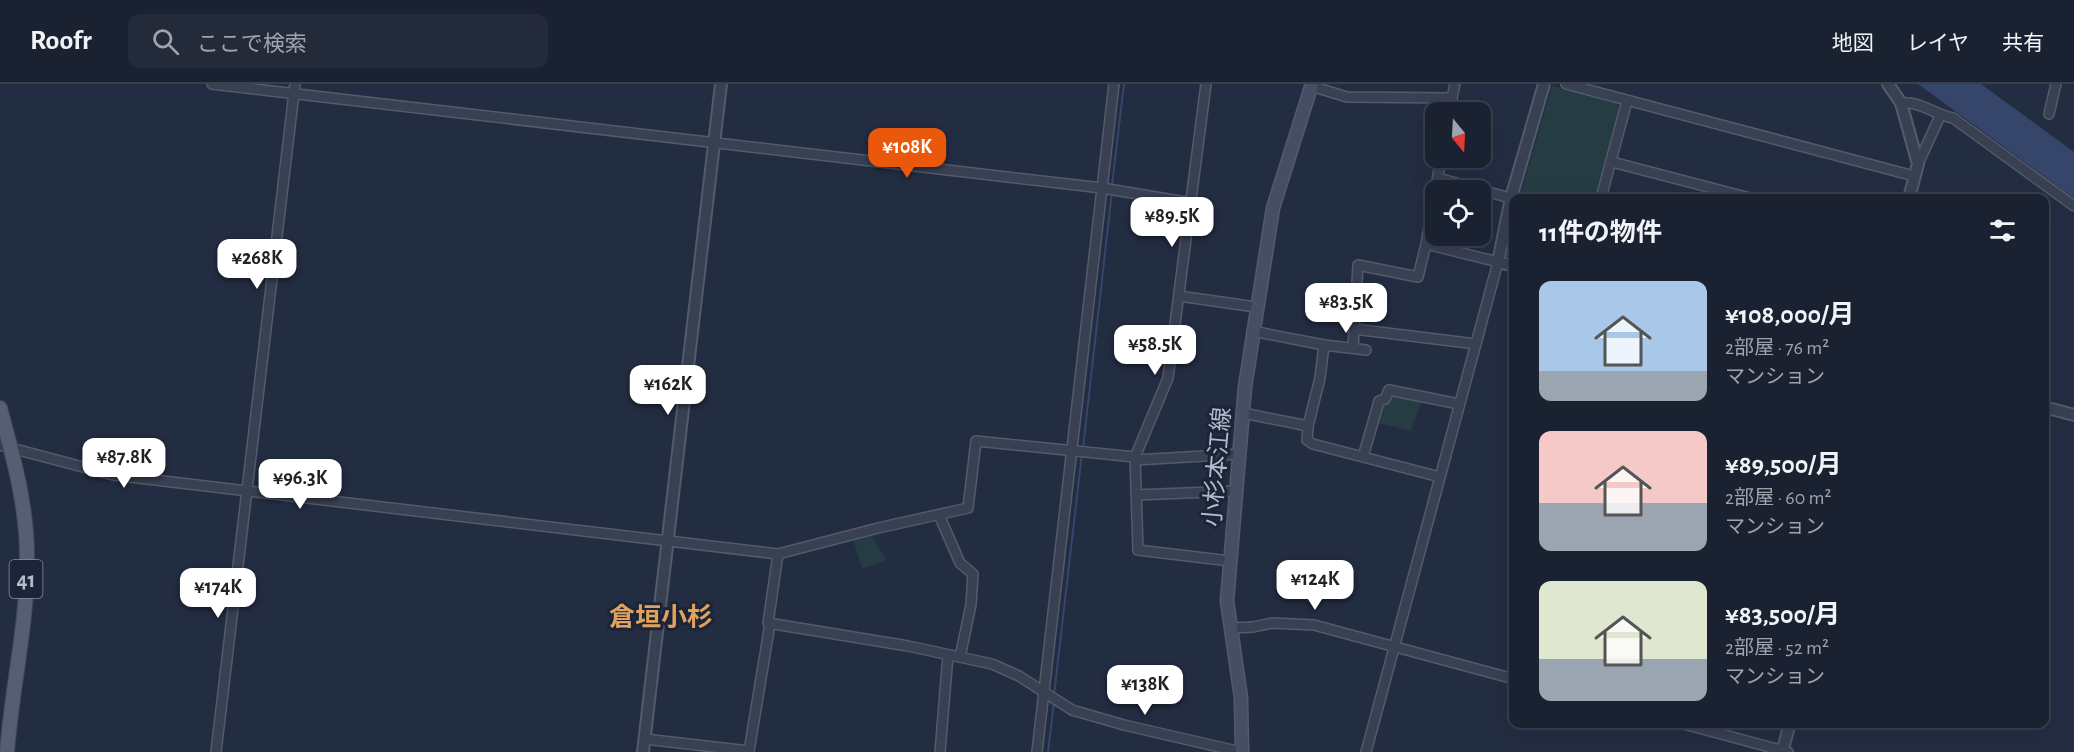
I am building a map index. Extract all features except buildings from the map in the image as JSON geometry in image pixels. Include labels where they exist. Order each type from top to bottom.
[{"type":"main road","name":"小杉本江線","points":[[1241,752],[1241,698],[1227,601],[1243,413],[1252,331],[1273,208],[1311,85]]},
{"type":"main road","name":"41","points":[[0,408],[5,447],[23,511],[27,555],[22,640],[7,752]]},
{"type":"street","points":[[212,84],[294,89],[714,143],[1102,188],[1192,203]]},
{"type":"street","points":[[643,752],[721,84]]},
{"type":"street","points":[[1037,752],[1114,84]]},
{"type":"street","points":[[1206,84],[1168,378],[1135,459],[1138,550],[1230,561]]},
{"type":"street","points":[[1451,102],[1455,84]]},
{"type":"street","points":[[1513,194],[1544,84]]},
{"type":"street","points":[[1566,84],[1914,176]]},
{"type":"street","points":[[1887,84],[1901,103],[1918,164]]},
{"type":"street","points":[[2049,114],[2056,84]]},
{"type":"street","points":[[1311,85],[1347,97],[1452,98]]},
{"type":"street","points":[[216,752],[294,89]]},
{"type":"street","points":[[1602,194],[1627,101]]},
{"type":"street","points":[[1901,103],[1911,102],[1924,106],[1940,116],[1953,118],[2074,206]]},
{"type":"street","points":[[1910,194],[1918,164],[1940,116]]},
{"type":"street","points":[[1612,162],[1732,194]]},
{"type":"street","points":[[1440,168],[1438,178],[1509,198]]},
{"type":"street","points":[[1366,752],[1498,262],[1509,212]]},
{"type":"street","points":[[1353,348],[1358,264],[1418,277],[1426,246]]},
{"type":"street","points":[[1434,246],[1509,265]]},
{"type":"street","points":[[1179,296],[1256,307]]},
{"type":"street","points":[[1354,329],[1476,344]]},
{"type":"street","points":[[1252,331],[1324,345],[1366,350]]},
{"type":"street","points":[[1324,345],[1320,378],[1308,426],[1307,440],[1313,444],[1440,477]]},
{"type":"street","points":[[1363,457],[1379,401],[1385,399],[1389,390],[1459,404]]},
{"type":"street","points":[[2049,408],[2074,415]]},
{"type":"street","points":[[1243,413],[1308,426]]},
{"type":"street","points":[[5,447],[113,474],[778,554],[968,508],[976,441],[1135,459],[1239,454]]},
{"type":"street","points":[[1136,495],[1236,491]]},
{"type":"street","points":[[939,515],[960,563],[973,574],[971,605],[960,657]]},
{"type":"street","points":[[749,752],[770,624],[778,554]]},
{"type":"street","points":[[1231,628],[1272,623],[1314,625],[1509,678]]},
{"type":"street","points":[[770,624],[992,664],[1019,676],[1072,710],[1124,725],[1241,752]]},
{"type":"street","points":[[940,752],[948,655]]},
{"type":"street","points":[[1699,728],[1784,751],[1789,728]]},
{"type":"street","points":[[645,740],[754,752]]},
{"type":"shaded area","points":[[1552,86],[1617,103],[1620,112],[1597,194],[1521,193]]},
{"type":"shaded area","points":[[1390,393],[1422,400],[1411,431],[1378,423],[1381,403],[1388,403]]},
{"type":"shaded area","points":[[870,533],[886,560],[862,569],[853,539]]},
{"type":"water","points":[[1918,84],[1981,84],[2074,152],[2074,198]]},
{"type":"waterway","points":[[1112,185],[1124,84]]},
{"type":"waterway","points":[[1083,448],[1112,191]]},
{"type":"waterway","points":[[1054,695],[1082,453]]},
{"type":"waterway","points":[[1048,752],[1054,701]]},
{"type":"district","name":"倉垣小杉","points":[[661,617]]}]
